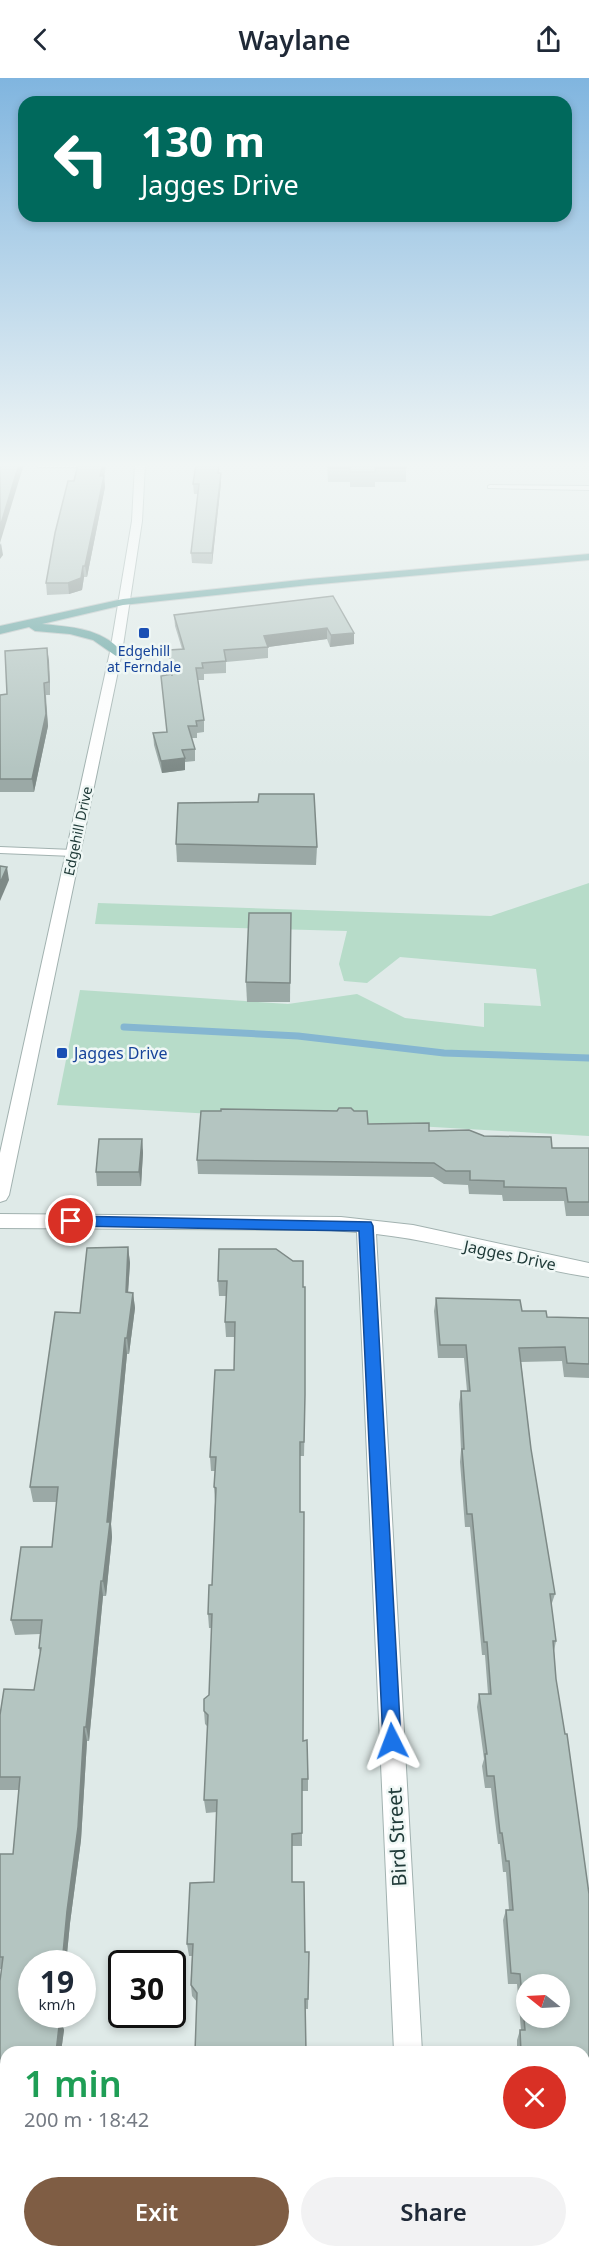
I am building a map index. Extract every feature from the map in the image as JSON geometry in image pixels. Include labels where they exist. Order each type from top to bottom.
[{"type":"main road","points":[[0,630],[123,602],[492,566]]},
{"type":"main road","points":[[19,625],[70,630],[97,637],[116,652]]},
{"type":"street","name":"Edgehill Drive","points":[[0,1195],[116,652],[129,566]]},
{"type":"street","name":"Jagges Drive","points":[[0,1221],[331,1223],[415,1233],[513,1257],[589,1270]]},
{"type":"street","name":"Bird Street","points":[[366,1226],[408,2046]]},
{"type":"lane","points":[[0,850],[73,853]]},
{"type":"green space","points":[[589,883],[589,1136],[57,1105],[80,990],[288,1004],[357,994],[405,1018],[484,1027],[484,1003],[541,1006],[536,969],[400,957],[367,983],[344,981],[339,964],[347,931],[95,924],[98,903],[491,916]]},
{"type":"building","points":[[49,566],[85,566],[83,566],[81,578],[68,583],[46,583]]},
{"type":"building","points":[[333,596],[354,633],[331,635],[327,628],[264,636],[268,647],[224,650],[226,661],[202,663],[203,668],[196,668],[204,720],[196,721],[197,726],[188,726],[195,749],[182,750],[185,758],[161,761],[153,733],[167,732],[161,676],[172,674],[169,650],[184,649],[174,615]]},
{"type":"building","points":[[47,648],[49,682],[44,683],[46,714],[32,779],[0,779],[0,695],[7,694],[5,651]]},
{"type":"building","points":[[259,794],[314,794],[317,847],[176,844],[178,803],[258,802]]},
{"type":"building","points":[[0,866],[7,867],[0,883]]},
{"type":"building","points":[[249,913],[291,913],[290,983],[246,982]]},
{"type":"building","points":[[339,1108],[367,1111],[368,1124],[429,1123],[429,1131],[469,1130],[484,1136],[551,1137],[552,1148],[589,1148],[589,1202],[568,1202],[566,1188],[504,1187],[504,1181],[470,1180],[470,1171],[446,1171],[434,1163],[197,1160],[201,1111],[221,1111],[221,1109],[337,1111]]},
{"type":"building","points":[[99,1139],[142,1139],[139,1172],[96,1172]]},
{"type":"building","points":[[128,1247],[126,1292],[133,1293],[127,1338],[125,1338],[107,1522],[110,1522],[103,1581],[101,1581],[86,1727],[84,1727],[78,1827],[63,1950],[18,1950],[18,2028],[59,2028],[57,2046],[0,2046],[0,1981],[3,1957],[0,1957],[0,1854],[13,1854],[20,1777],[0,1777],[0,1715],[4,1689],[34,1690],[41,1648],[39,1648],[42,1620],[11,1620],[21,1547],[52,1547],[58,1487],[30,1487],[55,1312],[80,1313],[87,1248]]},
{"type":"building","points":[[219,1249],[276,1249],[293,1261],[303,1261],[305,1395],[304,1442],[300,1442],[300,1512],[304,1512],[303,1741],[307,1740],[308,1779],[302,1779],[302,1833],[292,1834],[292,1882],[304,1882],[305,1952],[309,1952],[308,1999],[305,1999],[306,2046],[195,2046],[197,1993],[191,1985],[193,1944],[187,1944],[190,1883],[214,1882],[217,1800],[204,1800],[208,1715],[204,1711],[204,1699],[209,1695],[212,1614],[208,1614],[209,1585],[212,1585],[216,1488],[214,1487],[216,1457],[210,1457],[215,1370],[234,1370],[235,1322],[225,1322],[227,1281],[218,1281]]},
{"type":"building","points":[[436,1298],[520,1300],[522,1311],[546,1311],[547,1317],[589,1318],[589,1364],[567,1363],[565,1347],[519,1348],[531,1449],[555,1594],[550,1594],[556,1641],[553,1641],[556,1679],[565,1734],[567,1734],[589,1894],[589,2046],[521,2046],[520,2030],[525,2030],[525,2028],[570,2028],[570,1974],[511,1973],[506,1910],[513,1910],[509,1861],[506,1861],[502,1833],[500,1833],[494,1776],[487,1776],[485,1754],[487,1754],[479,1694],[491,1694],[472,1514],[467,1514],[462,1449],[464,1449],[461,1391],[470,1391],[466,1345],[440,1345]]},
{"type":"waterway","points":[[124,1027],[298,1036],[444,1053],[589,1058]]},
{"type":"place","name":"Edgehill at Ferndale","points":[[144,633]]},
{"type":"place","name":"Jagges Drive","points":[[62,1053]]},
{"type":"route","points":[[71,1221],[331,1223],[366,1226],[392,1741]]}]
